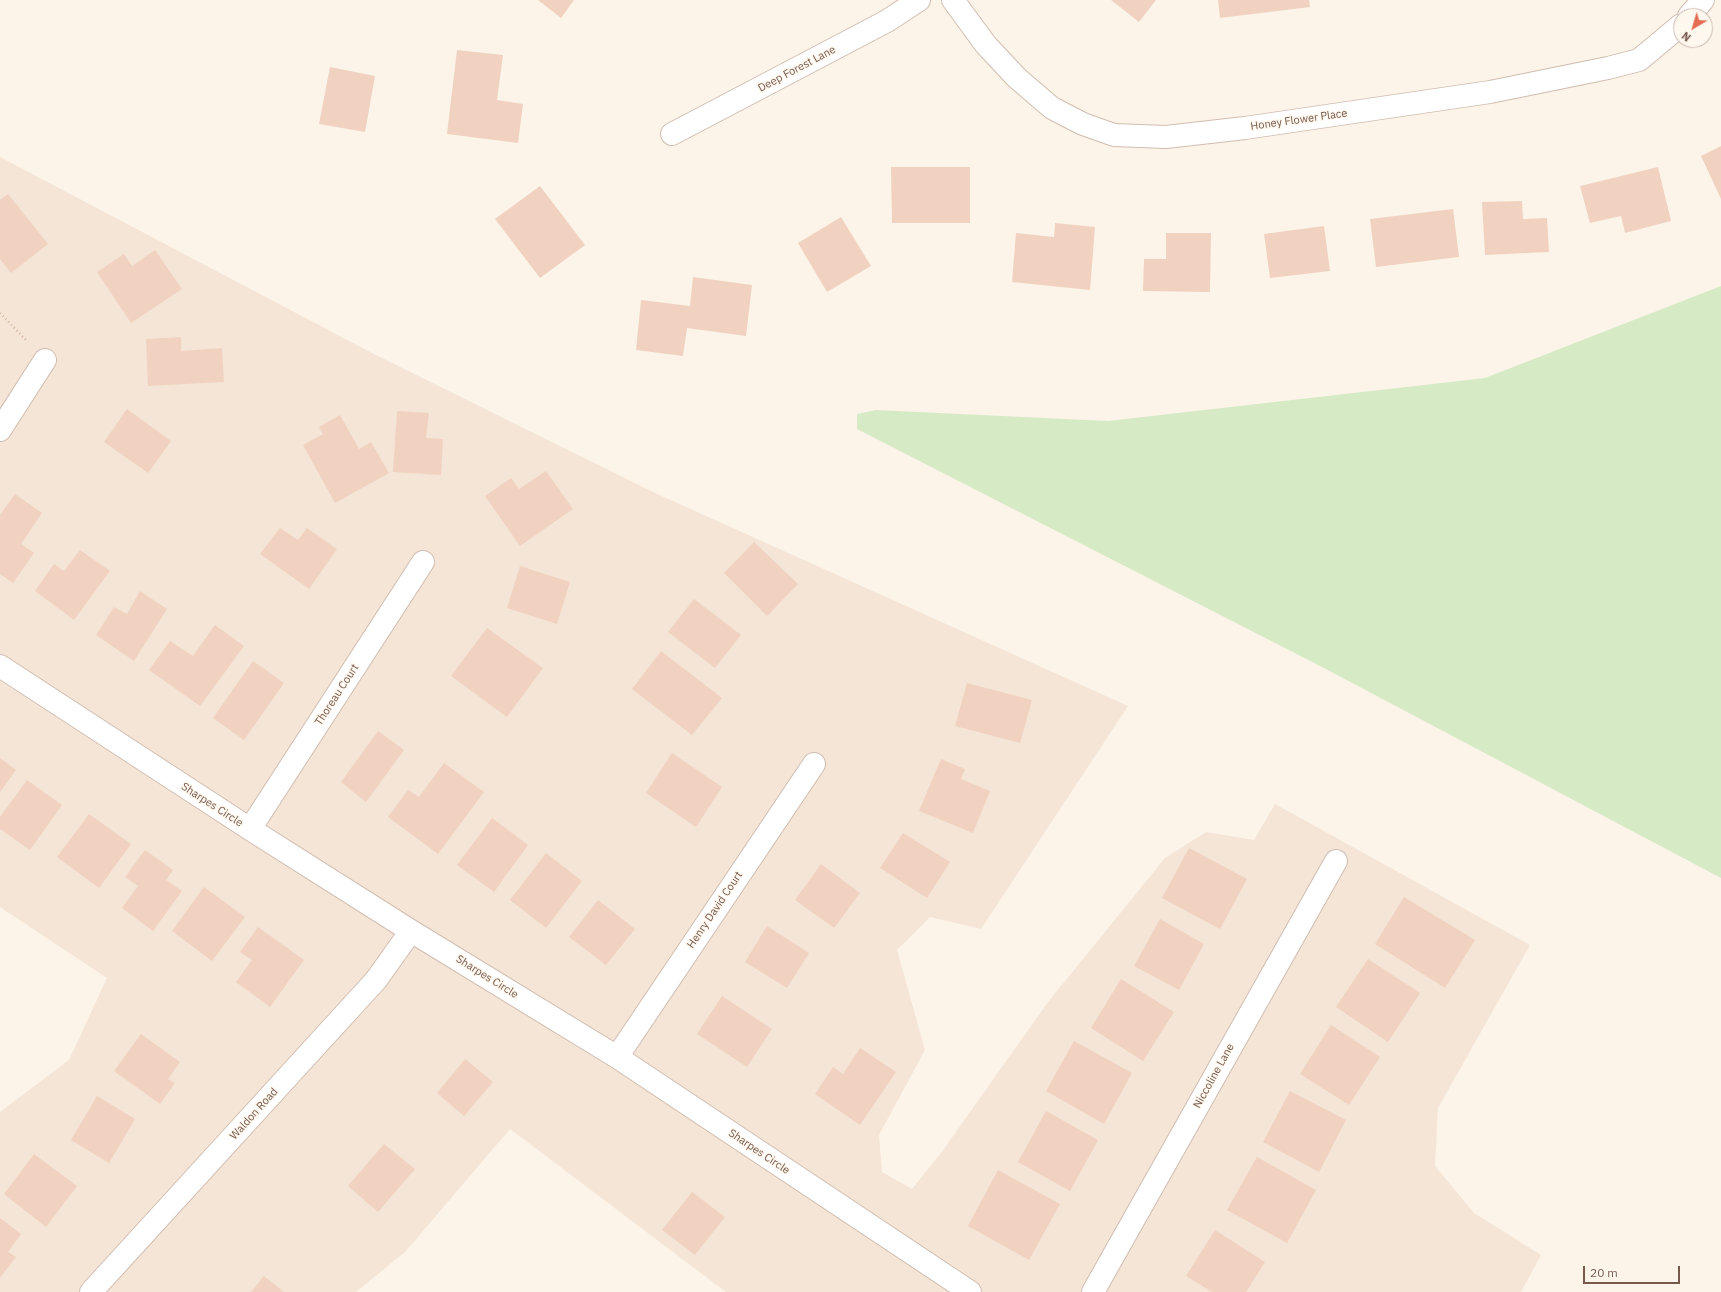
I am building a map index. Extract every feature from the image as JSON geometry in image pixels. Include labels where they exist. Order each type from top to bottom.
[{"type":"street","name":"Deep Forest Lane","points":[[672,134],[887,21],[919,0]]},
{"type":"street","name":"Honey Flower Place","points":[[953,0],[986,45],[1017,78],[1052,108],[1084,124],[1114,134],[1166,137],[1245,128],[1490,92],[1608,68],[1640,60],[1673,31]]},
{"type":"street","points":[[1696,8],[1703,0]]},
{"type":"street","points":[[0,430],[44,360]]},
{"type":"street","name":"Thoreau Court","points":[[250,829],[423,562]]},
{"type":"street","name":"Sharpes Circle","points":[[0,666],[250,829],[617,1057],[970,1292]]},
{"type":"street","name":"Henry David Court","points":[[617,1057],[814,764]]},
{"type":"street","name":"Niccoline Lane","points":[[1093,1292],[1336,861]]},
{"type":"street","name":"Waldon Road","points":[[91,1292],[376,980],[411,930]]},
{"type":"path","points":[[0,313],[13,327]]},
{"type":"shaded area","points":[[0,157],[372,353],[655,493],[1128,706],[981,929],[930,917],[897,950],[925,1050],[879,1135],[882,1172],[912,1189],[941,1153],[1048,1002],[1165,858],[1206,832],[1254,840],[1275,804],[1530,945],[1438,1108],[1435,1166],[1474,1213],[1541,1255],[1521,1292],[726,1292],[510,1129],[406,1251],[356,1292],[0,1292],[0,1112],[69,1060],[107,978],[0,907]]},
{"type":"green space","points":[[1721,286],[1721,878],[1322,667],[857,429],[857,414],[876,410],[1108,421],[1485,378]]},
{"type":"building","points":[[538,0],[574,0],[561,18]]},
{"type":"building","points":[[1111,0],[1156,0],[1139,22]]},
{"type":"building","points":[[1218,0],[1309,0],[1310,7],[1220,18]]},
{"type":"building","points":[[457,50],[503,55],[497,100],[523,104],[518,143],[447,134]]},
{"type":"building","points":[[330,67],[375,76],[365,132],[319,124]]},
{"type":"building","points":[[1721,146],[1721,199],[1701,156]]},
{"type":"building","points":[[891,167],[970,167],[970,223],[892,223]]},
{"type":"building","points":[[1658,167],[1671,221],[1625,233],[1621,216],[1590,223],[1580,186]]},
{"type":"building","points":[[540,186],[585,245],[540,278],[495,219]]},
{"type":"building","points":[[8,194],[48,244],[11,273],[0,259],[0,200]]},
{"type":"building","points":[[1522,201],[1523,219],[1547,218],[1549,252],[1485,255],[1482,202]]},
{"type":"building","points":[[1453,209],[1459,257],[1376,267],[1370,219]]},
{"type":"building","points":[[841,217],[871,266],[827,292],[798,243]]},
{"type":"building","points":[[1055,223],[1095,227],[1090,290],[1012,282],[1016,233],[1054,237]]},
{"type":"building","points":[[1324,226],[1330,271],[1270,278],[1264,234]]},
{"type":"building","points":[[1166,233],[1211,233],[1210,292],[1143,291],[1144,259],[1166,259]]},
{"type":"building","points":[[155,250],[182,289],[131,323],[97,272],[124,254],[132,266]]},
{"type":"building","points":[[693,277],[752,285],[746,336],[687,328],[683,356],[636,350],[641,300],[690,306]]},
{"type":"building","points":[[181,337],[181,351],[222,348],[224,382],[148,386],[146,339]]},
{"type":"building","points":[[127,409],[171,441],[148,473],[104,442]]},
{"type":"building","points":[[397,411],[429,413],[426,438],[443,439],[441,475],[393,472]]},
{"type":"building","points":[[340,415],[359,449],[371,442],[389,473],[335,503],[303,445],[323,434],[319,427]]},
{"type":"building","points":[[546,471],[573,509],[520,546],[485,496],[511,478],[519,489]]},
{"type":"building","points":[[15,494],[42,513],[21,544],[34,553],[13,583],[0,574],[0,515]]},
{"type":"building","points":[[280,528],[298,540],[307,528],[337,549],[309,589],[260,554]]},
{"type":"building","points":[[754,542],[798,584],[767,616],[724,573]]},
{"type":"building","points":[[80,550],[110,571],[74,620],[35,591],[54,564],[64,571]]},
{"type":"building","points":[[520,566],[570,582],[557,624],[507,608]]},
{"type":"building","points":[[140,591],[167,609],[134,661],[96,635],[114,607],[127,614]]},
{"type":"building","points":[[694,599],[741,635],[715,668],[668,632]]},
{"type":"building","points":[[215,625],[244,646],[200,706],[149,670],[170,641],[193,656]]},
{"type":"building","points":[[487,628],[543,668],[507,717],[451,676]]},
{"type":"building","points":[[661,651],[722,698],[692,735],[632,689]]},
{"type":"building","points":[[253,661],[284,683],[244,740],[213,718]]},
{"type":"building","points":[[967,683],[1032,700],[1020,743],[955,726]]},
{"type":"building","points":[[378,731],[404,750],[366,802],[341,782]]},
{"type":"building","points":[[672,753],[722,787],[696,827],[646,793]]},
{"type":"building","points":[[0,758],[16,770],[0,792]]},
{"type":"building","points":[[941,759],[965,769],[961,779],[990,791],[973,833],[919,811]]},
{"type":"building","points":[[444,763],[484,792],[438,854],[388,817],[408,790],[419,797]]},
{"type":"building","points":[[27,780],[62,805],[30,850],[0,829],[0,817]]},
{"type":"building","points":[[89,814],[131,844],[99,888],[57,857]]},
{"type":"building","points":[[492,818],[528,845],[494,892],[457,865]]},
{"type":"building","points":[[903,833],[950,862],[927,898],[880,868]]},
{"type":"building","points":[[1189,848],[1247,879],[1220,929],[1162,898]]},
{"type":"building","points":[[145,850],[173,870],[166,880],[182,891],[153,931],[122,908],[138,886],[125,877]]},
{"type":"building","points":[[546,853],[582,881],[546,928],[510,900]]},
{"type":"building","points":[[821,864],[860,893],[834,928],[795,900]]},
{"type":"building","points":[[204,887],[245,917],[212,961],[172,931]]},
{"type":"building","points":[[1404,897],[1475,940],[1445,988],[1375,944]]},
{"type":"building","points":[[598,900],[635,929],[606,965],[569,937]]},
{"type":"building","points":[[1160,919],[1204,944],[1179,990],[1134,966]]},
{"type":"building","points":[[767,926],[809,953],[787,988],[745,962]]},
{"type":"building","points":[[258,927],[304,960],[270,1007],[236,982],[252,960],[240,952]]},
{"type":"building","points":[[1368,959],[1420,993],[1388,1042],[1336,1007]]},
{"type":"building","points":[[1121,979],[1174,1012],[1143,1061],[1091,1028]]},
{"type":"building","points":[[722,996],[772,1029],[747,1067],[697,1034]]},
{"type":"building","points":[[1331,1025],[1380,1057],[1349,1105],[1300,1074]]},
{"type":"building","points":[[141,1034],[180,1062],[168,1079],[175,1083],[160,1104],[114,1071]]},
{"type":"building","points":[[1074,1041],[1132,1073],[1104,1124],[1046,1091]]},
{"type":"building","points":[[860,1048],[896,1072],[860,1125],[815,1094],[833,1067],[843,1074]]},
{"type":"building","points":[[465,1059],[493,1082],[464,1116],[437,1093]]},
{"type":"building","points":[[1290,1091],[1346,1120],[1319,1172],[1263,1142]]},
{"type":"building","points":[[97,1096],[135,1119],[109,1163],[71,1140]]},
{"type":"building","points":[[1046,1111],[1098,1140],[1070,1191],[1018,1162]]},
{"type":"building","points":[[384,1144],[415,1169],[378,1212],[348,1186]]},
{"type":"building","points":[[34,1154],[77,1186],[46,1227],[4,1194]]},
{"type":"building","points":[[1257,1157],[1316,1190],[1287,1243],[1227,1210]]},
{"type":"building","points":[[998,1170],[1060,1204],[1029,1260],[968,1226]]},
{"type":"building","points":[[692,1192],[725,1217],[695,1255],[662,1230]]},
{"type":"building","points":[[0,1218],[21,1234],[8,1252],[16,1257],[0,1278]]},
{"type":"building","points":[[1215,1230],[1265,1262],[1246,1292],[1212,1292],[1186,1276]]},
{"type":"building","points":[[264,1276],[284,1292],[251,1292]]}]
